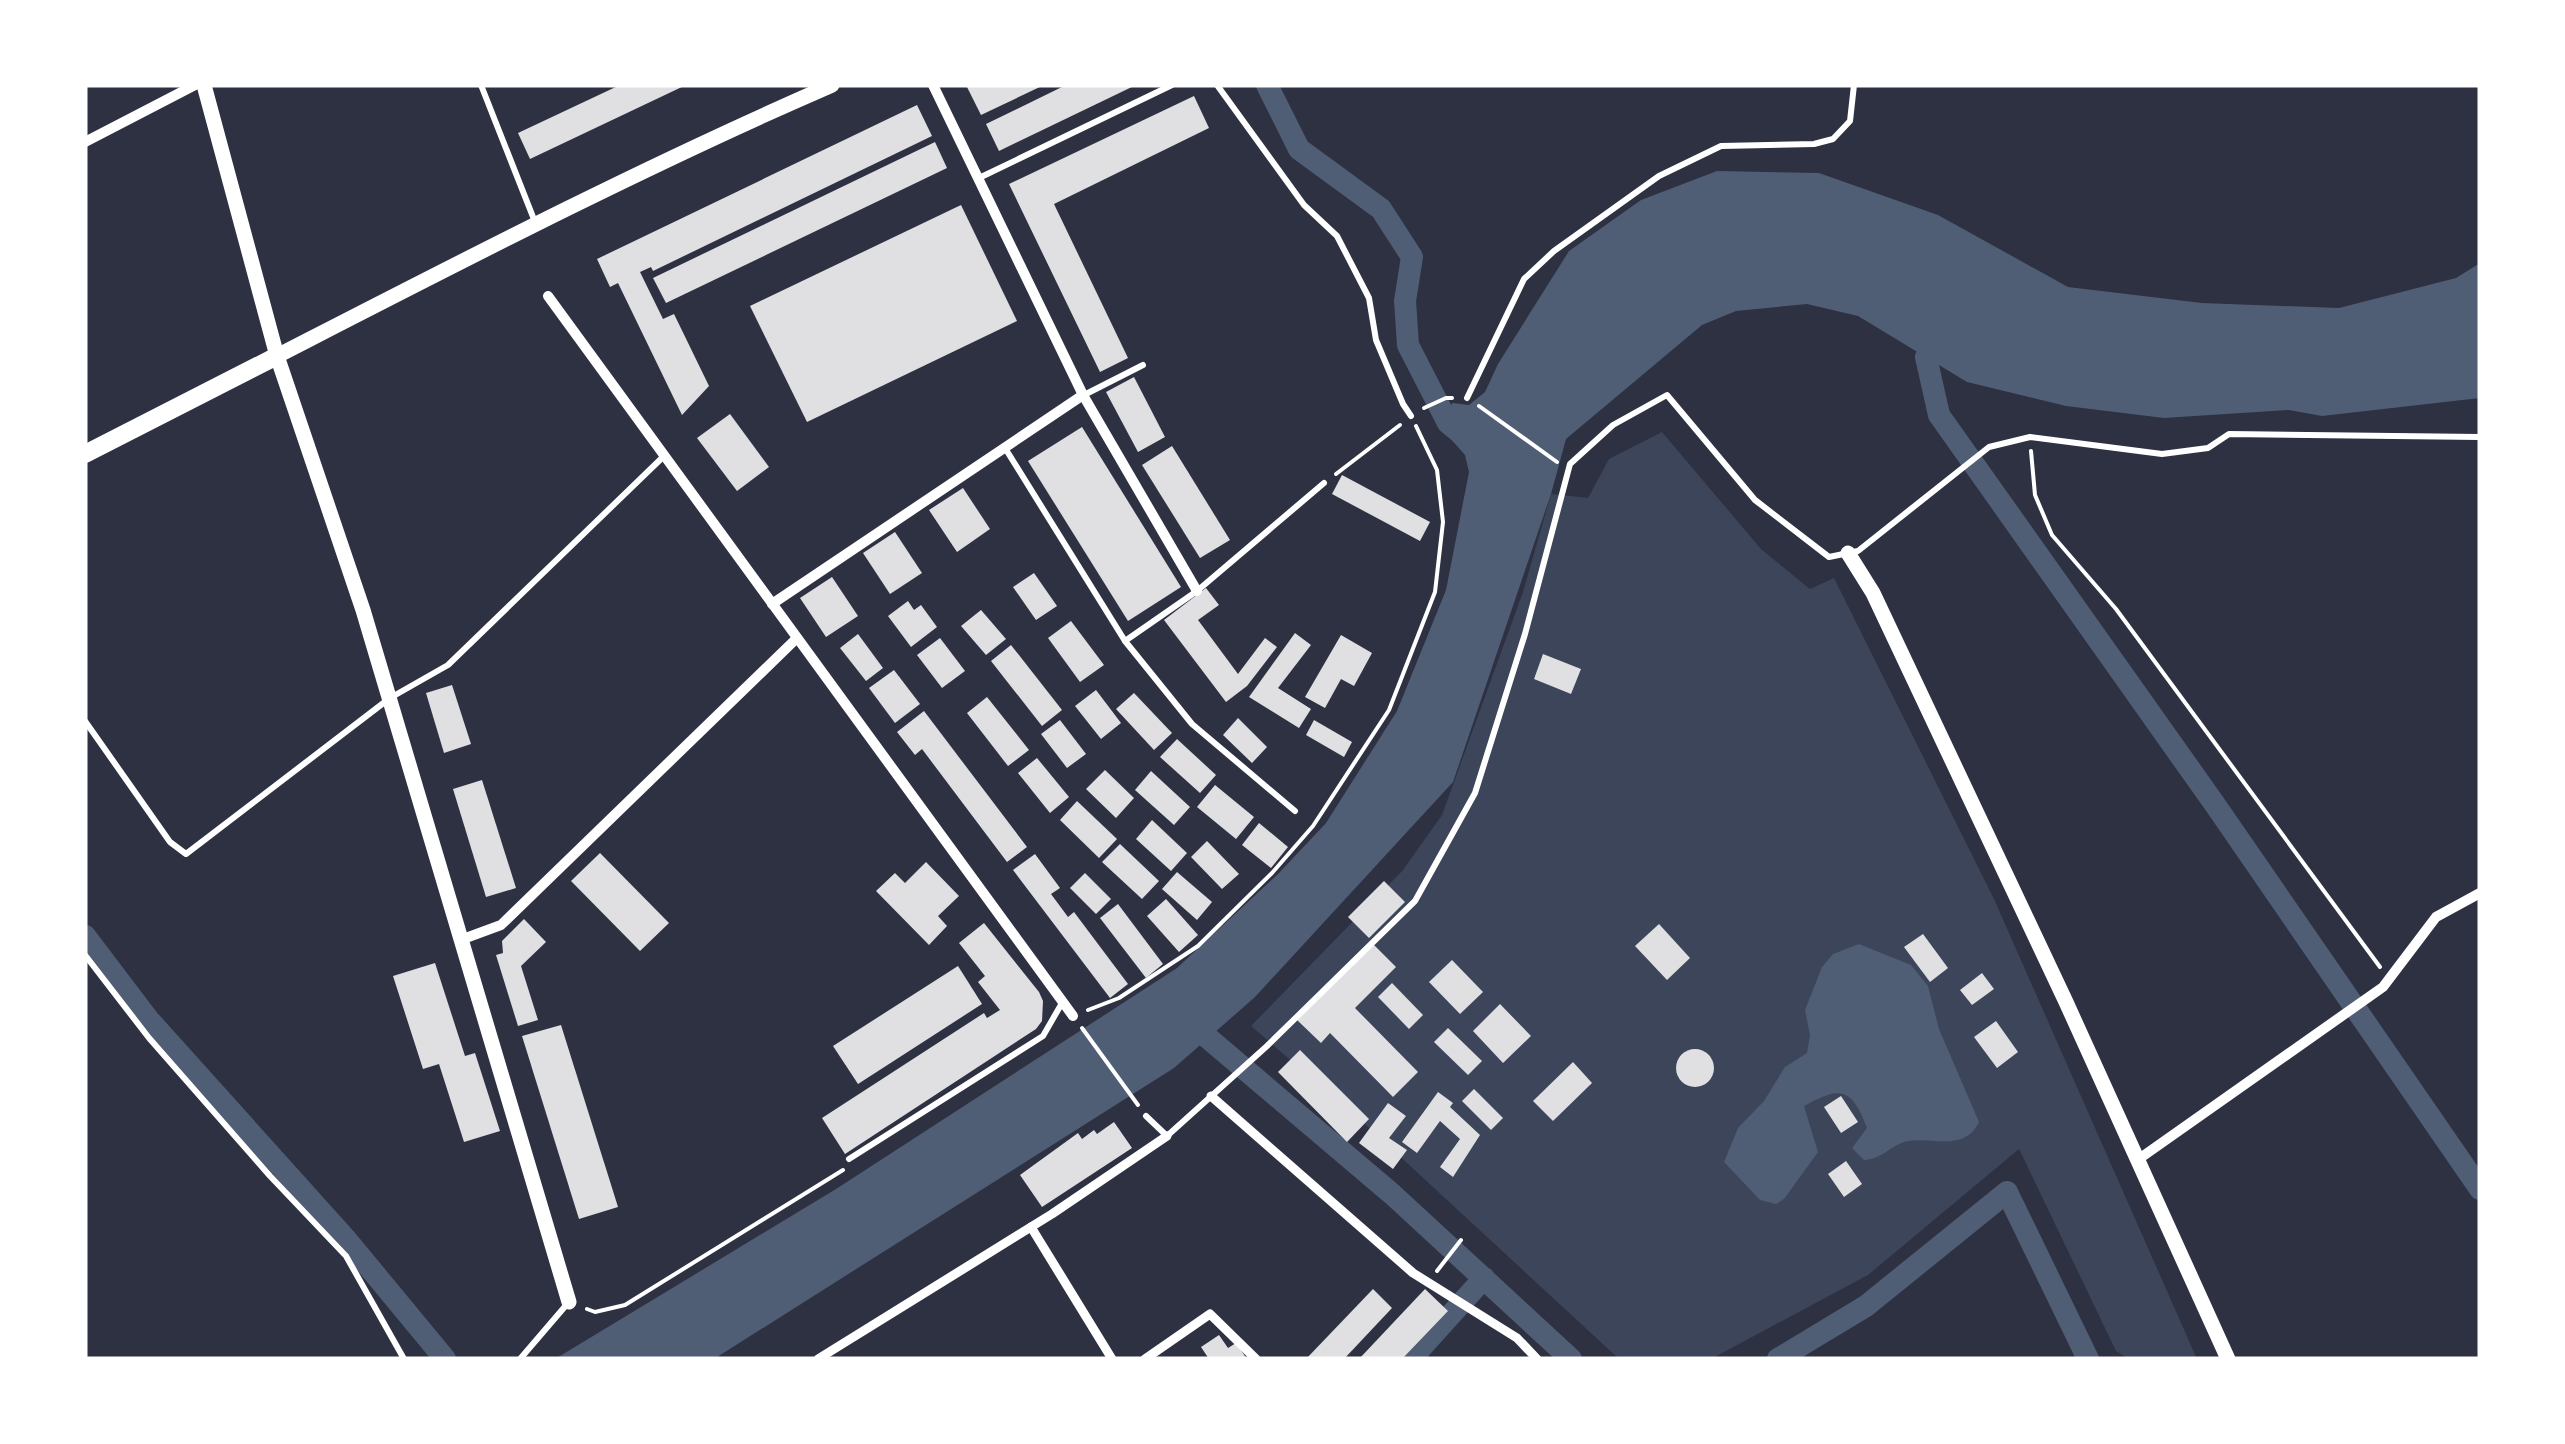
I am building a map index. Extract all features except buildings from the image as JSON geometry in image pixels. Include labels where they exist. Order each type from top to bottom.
[{"type":"main road","points":[[85,454],[276,356]]},
{"type":"street","points":[[85,142],[195,85]]},
{"type":"street","points":[[204,85],[276,356],[390,698],[569,1302]]},
{"type":"street","points":[[276,356],[535,223],[730,129],[832,85]]},
{"type":"street","points":[[933,85],[1083,396],[1197,591]]},
{"type":"street","points":[[548,296],[1073,1016]]},
{"type":"street","points":[[772,604],[1083,396]]},
{"type":"street","points":[[1848,553],[1874,594],[2228,1359]]},
{"type":"street","points":[[463,940],[501,925],[797,638]]},
{"type":"street","points":[[2136,1161],[2383,987],[2436,917],[2480,893]]},
{"type":"street","points":[[1212,1096],[1413,1274],[1517,1338],[1536,1359]]},
{"type":"street","points":[[818,1359],[1167,1136]]},
{"type":"street","points":[[1031,1226],[1112,1359]]},
{"type":"street","points":[[1145,1359],[1210,1314],[1256,1359]]},
{"type":"lane","points":[[482,85],[535,223]]},
{"type":"lane","points":[[978,179],[1172,85]]},
{"type":"lane","points":[[1216,85],[1304,205],[1336,236],[1369,298],[1376,340],[1402,404],[1415,413]]},
{"type":"lane","points":[[1470,399],[1524,279],[1554,252],[1659,176],[1722,146],[1814,144],[1834,139],[1850,121],[1854,85]]},
{"type":"lane","points":[[1083,396],[1143,365]]},
{"type":"lane","points":[[1146,1116],[1167,1136],[1415,901],[1475,793],[1525,634],[1565,468],[1614,425],[1668,394],[1754,500],[1829,558],[1858,551],[1989,447],[2030,437],[2162,454],[2208,448],[2229,434],[2480,437]]},
{"type":"lane","points":[[1004,448],[1126,642],[1192,724],[1295,811]]},
{"type":"lane","points":[[85,721],[170,842],[186,854],[390,698],[448,666],[664,456]]},
{"type":"lane","points":[[1126,642],[1197,591],[1324,483]]},
{"type":"lane","points":[[85,955],[149,1038],[346,1256],[404,1359]]},
{"type":"lane","points":[[850,1162],[1043,1036],[1063,1002]]},
{"type":"lane","points":[[520,1359],[569,1302]]},
{"type":"path","points":[[1324,483],[1415,413],[1446,398]]},
{"type":"path","points":[[1470,399],[1565,468]]},
{"type":"path","points":[[1146,1116],[1073,1016],[1119,998],[1198,946],[1313,826],[1389,710],[1435,592],[1444,522],[1437,470],[1415,413]]},
{"type":"path","points":[[2030,437],[2035,495],[2052,534],[2116,610],[2375,962],[2392,976]]},
{"type":"path","points":[[569,1302],[595,1312],[626,1305],[850,1162]]},
{"type":"path","points":[[1436,1272],[1461,1240]]},
{"type":"shaded area","points":[[1717,171],[1819,173],[1938,215],[2068,287],[2202,303],[2339,308],[2456,278],[2480,263],[2480,398],[2322,416],[2289,410],[2164,418],[2066,406],[1967,382],[1858,316],[1807,304],[1736,311],[1702,325],[1566,439],[1453,782],[1254,998],[1174,1068],[714,1359],[555,1359],[836,1189],[1177,968],[1278,874],[1326,823],[1397,711],[1446,590],[1469,472],[1465,455],[1442,429],[1444,410],[1453,403],[1469,405],[1485,392],[1498,364],[1569,251],[1641,200]]},
{"type":"shaded area","points":[[1662,432],[1761,549],[1810,589],[1834,578],[1994,899],[2197,1359],[2129,1359],[2116,1351],[2019,1149],[1868,1275],[1711,1359],[1619,1359],[1367,1126],[1251,1026],[1403,870],[1442,815],[1523,592],[1551,494],[1588,498],[1609,459]]},
{"type":"shaded area","points":[[1859,944],[1911,965],[1928,986],[1939,1029],[1979,1122],[1966,1137],[1957,1140],[1908,1141],[1864,1160],[1852,1148],[1867,1128],[1856,1105],[1844,1094],[1827,1095],[1804,1106],[1818,1152],[1784,1199],[1776,1204],[1760,1200],[1724,1162],[1738,1128],[1764,1101],[1785,1067],[1807,1053],[1810,1035],[1805,1010],[1822,967],[1833,954]]},
{"type":"waterway","points":[[1267,85],[1299,149],[1381,209],[1412,257],[1405,301],[1408,345],[1448,423],[1464,436]]},
{"type":"waterway","points":[[1926,357],[1939,415],[2216,806],[2480,1189]]},
{"type":"waterway","points":[[85,936],[148,1019],[345,1238],[445,1359]]},
{"type":"waterway","points":[[1208,1038],[1392,1194],[1571,1359]]},
{"type":"waterway","points":[[1778,1359],[1866,1306],[2007,1192],[2088,1359]]},
{"type":"waterway","points":[[1411,1359],[1484,1278]]}]
